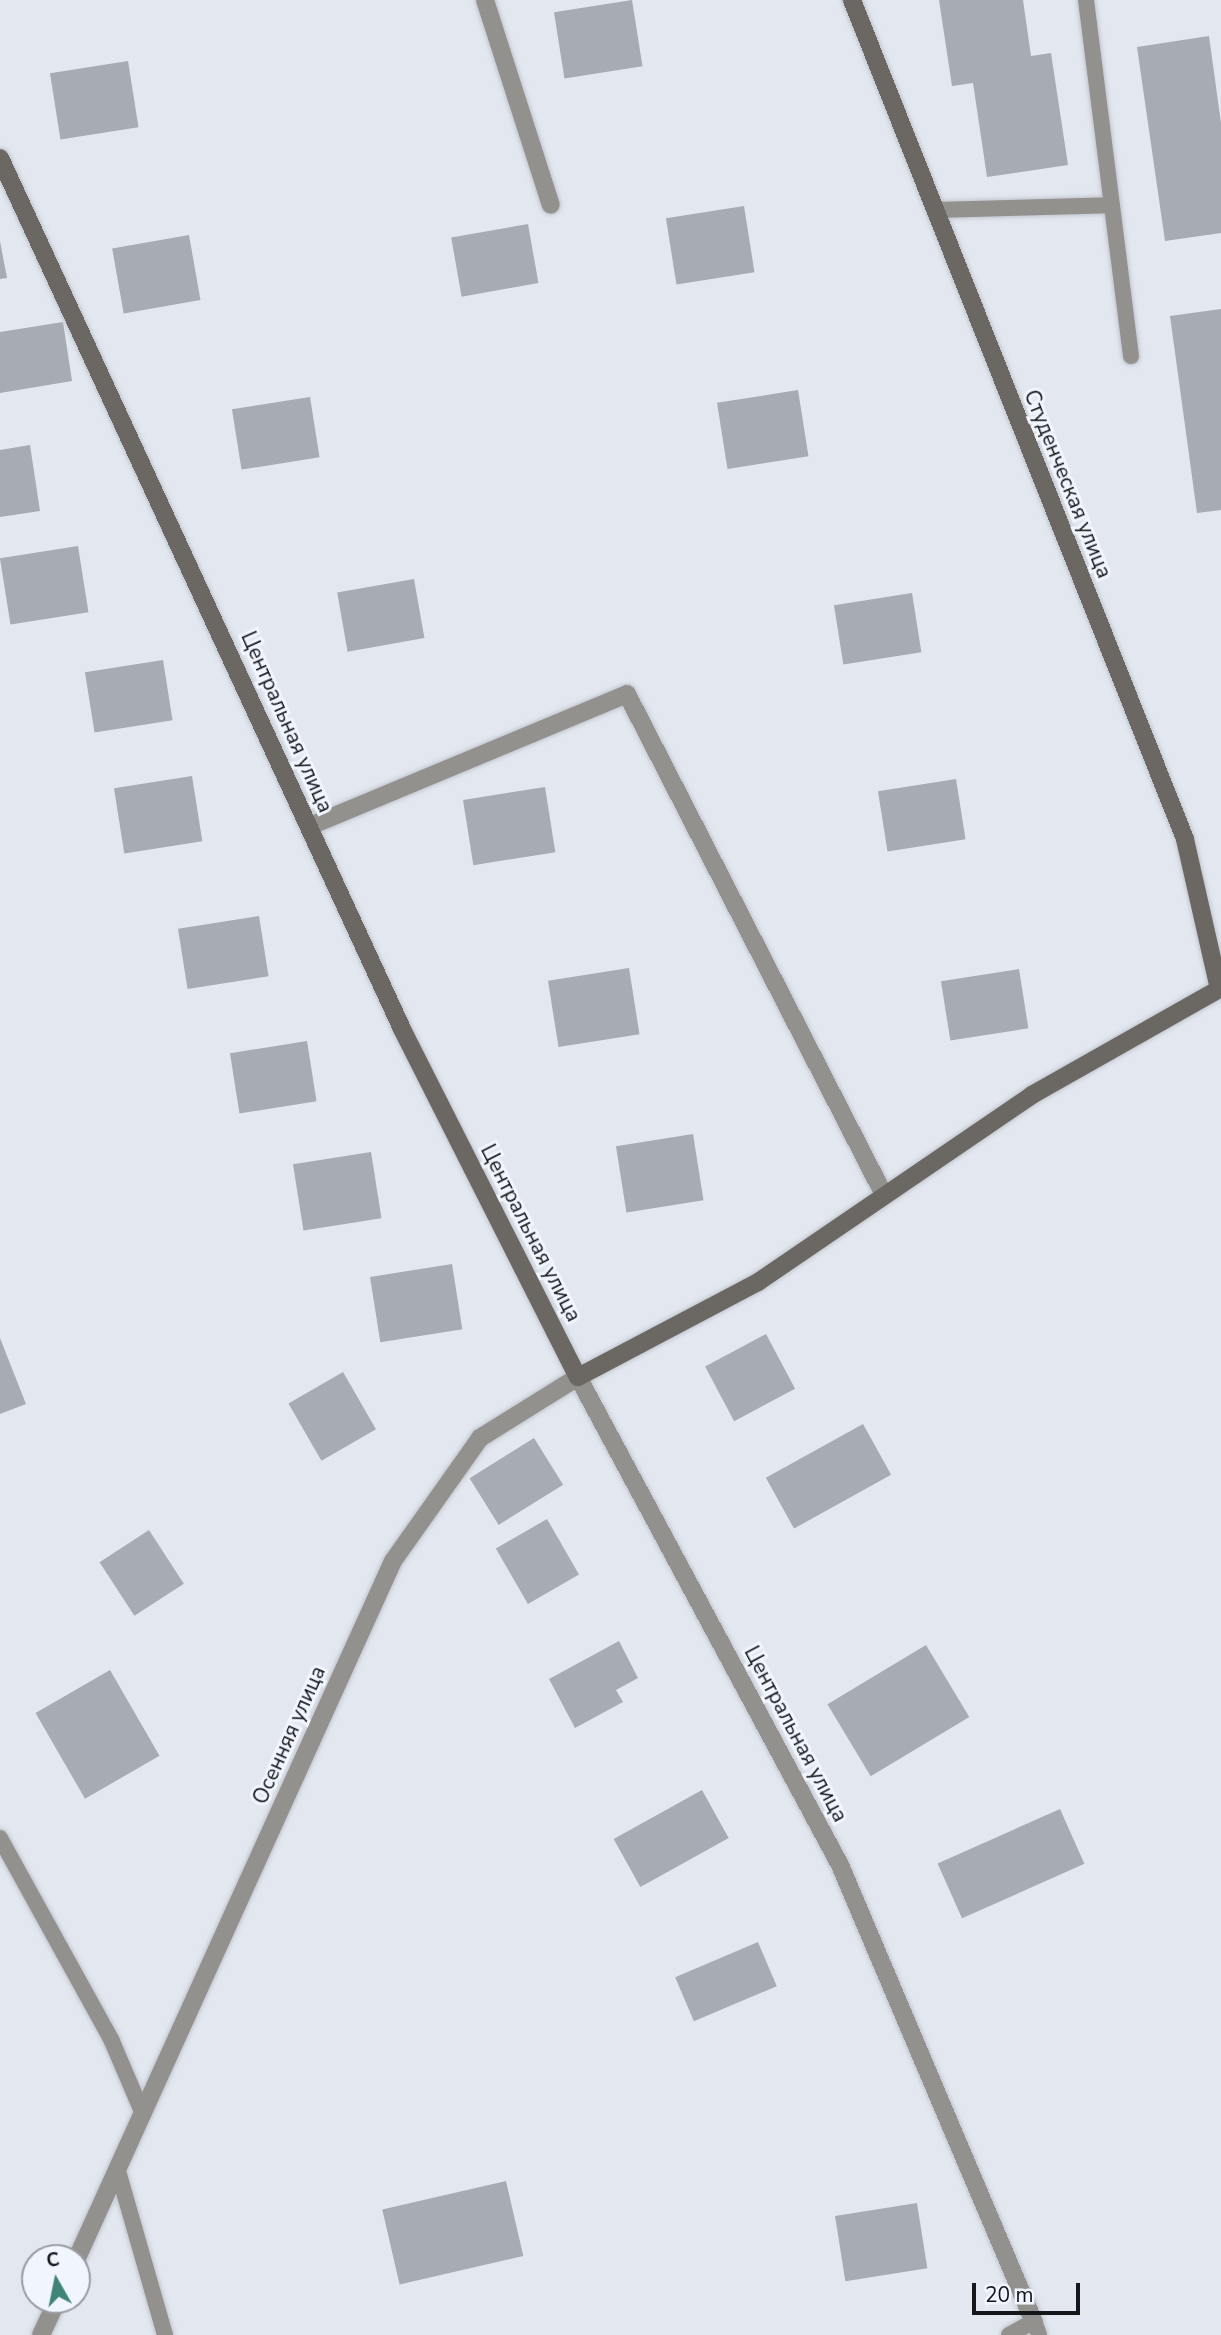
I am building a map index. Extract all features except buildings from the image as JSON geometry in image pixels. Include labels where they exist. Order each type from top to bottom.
[{"type":"street","points":[[485,0],[551,205]]},
{"type":"street","name":"Студенческая улица","points":[[852,0],[1185,839],[1220,990]]},
{"type":"street","name":"Центральная улица","points":[[0,159],[402,1029],[578,1377],[840,1865],[1037,2328]]},
{"type":"street","points":[[310,827],[627,694],[883,1194]]},
{"type":"street","points":[[578,1377],[758,1282],[883,1194],[1032,1095],[1220,990]]},
{"type":"street","name":"Осенняя улица","points":[[84,2244],[393,1561],[480,1438],[578,1377]]},
{"type":"street","points":[[41,2335],[51,2314]]},
{"type":"lane","points":[[1086,0],[1131,356]]},
{"type":"lane","points":[[935,211],[1110,205]]},
{"type":"lane","points":[[0,1838],[111,2039],[143,2114]]},
{"type":"lane","points":[[118,2171],[165,2335]]},
{"type":"lane","points":[[1009,2335],[1037,2328]]}]
